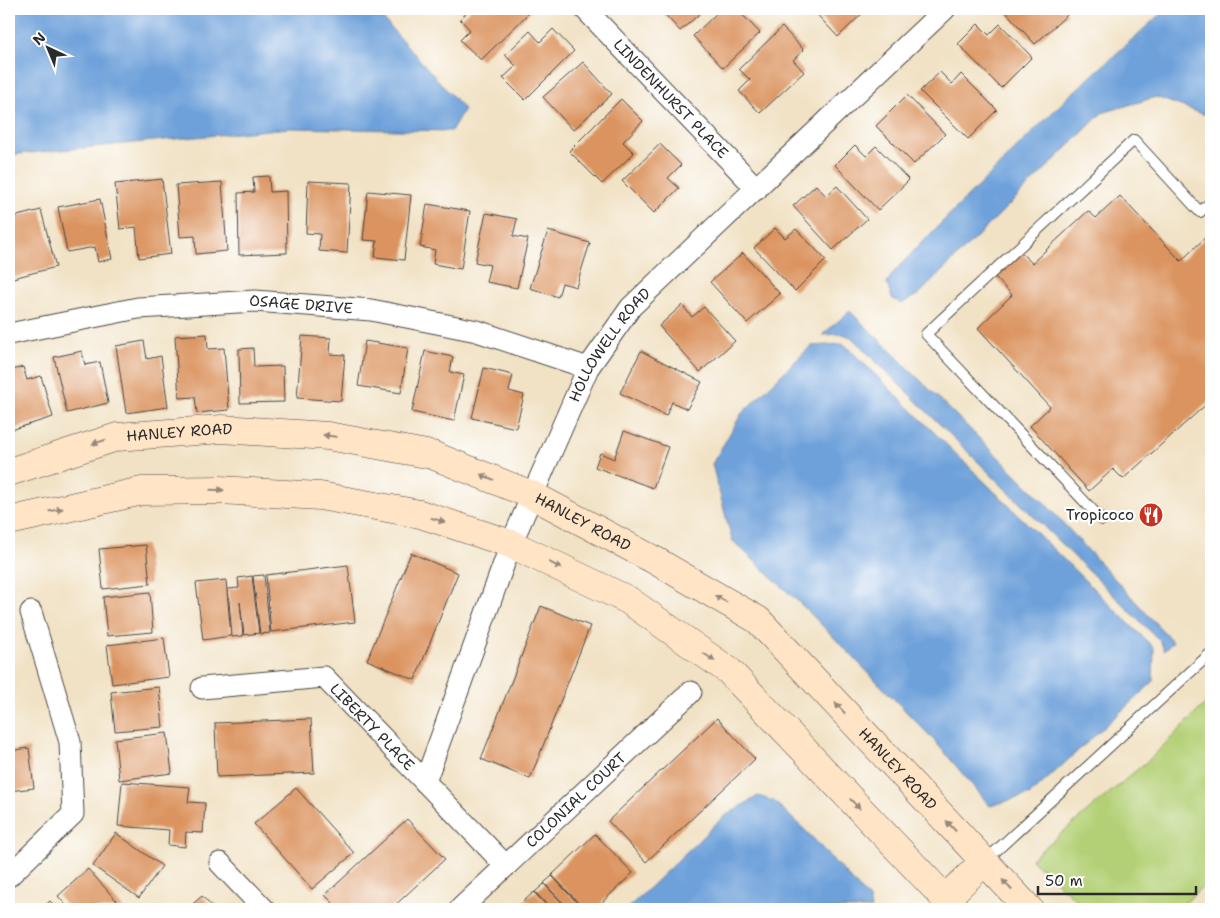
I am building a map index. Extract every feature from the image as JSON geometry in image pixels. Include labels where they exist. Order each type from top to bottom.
[{"type":"main road","name":"HANLEY ROAD","points":[[9,472],[116,436],[222,429],[328,436],[432,455],[532,495],[656,561],[758,620],[1029,909]]},
{"type":"main road","points":[[9,521],[142,491],[220,490],[320,496],[373,505],[420,514],[511,544],[628,600],[730,671],[950,904],[984,862]]},
{"type":"street","name":"LINDENHURST PLACE","points":[[585,9],[757,188]]},
{"type":"street","name":"HOLLOWELL ROAD","points":[[426,782],[511,544],[588,368],[631,307],[944,9]]},
{"type":"street","name":"OSAGE DRIVE","points":[[9,334],[138,308],[254,301],[371,310],[458,327],[477,331],[588,368]]},
{"type":"street","points":[[9,876],[73,814],[70,742],[31,612]]},
{"type":"street","name":"LIBERTY PLACE","points":[[202,688],[324,677],[506,866]]},
{"type":"street","name":"COLONIAL COURT","points":[[460,909],[691,692]]},
{"type":"street","points":[[220,863],[264,909]]},
{"type":"lane","points":[[1102,520],[926,334],[1134,140],[1200,212],[1211,202]]},
{"type":"lane","points":[[984,862],[1211,653]]},
{"type":"green space","points":[[1211,698],[1211,879],[1178,909],[1086,909],[1031,859],[1151,758]]},
{"type":"water","points":[[9,9],[374,9],[464,109],[451,131],[289,128],[9,155]]},
{"type":"water","points":[[1166,9],[1211,9],[1211,117],[1156,97],[1102,113],[919,294],[901,304],[892,298],[887,284],[892,274],[924,240],[1068,97]]},
{"type":"water","points":[[850,311],[1040,498],[1173,642],[1164,651],[1161,642],[851,337],[843,334],[822,335]]},
{"type":"water","points":[[844,344],[1154,648],[1153,682],[1031,794],[990,806],[933,739],[807,610],[732,540],[712,464],[742,413],[811,346]]},
{"type":"water","points":[[758,796],[774,801],[810,835],[869,899],[871,909],[627,909],[722,818]]},
{"type":"building","points":[[471,9],[532,10],[481,60],[460,40],[470,30],[460,19]]},
{"type":"building","points":[[660,9],[705,9],[680,31]]},
{"type":"building","points":[[721,9],[737,9],[760,33],[723,68],[693,36]]},
{"type":"building","points":[[812,9],[867,9],[838,37]]},
{"type":"building","points":[[1003,9],[1063,9],[1068,14],[1035,44]]},
{"type":"building","points":[[978,24],[989,35],[1000,24],[1032,57],[1001,88],[958,44]]},
{"type":"building","points":[[782,27],[804,50],[793,60],[804,72],[760,113],[739,91],[750,80],[739,69]]},
{"type":"building","points":[[553,29],[574,51],[525,100],[503,78],[516,66],[505,55],[530,31],[540,42]]},
{"type":"building","points":[[583,62],[612,94],[573,130],[543,97]]},
{"type":"building","points":[[940,72],[952,84],[961,74],[997,110],[968,139],[920,91]]},
{"type":"building","points":[[907,95],[945,134],[914,164],[876,126]]},
{"type":"building","points":[[621,99],[643,121],[623,142],[634,153],[602,184],[569,151]]},
{"type":"building","points":[[660,144],[681,165],[668,178],[679,188],[654,213],[622,181]]},
{"type":"building","points":[[855,145],[866,156],[876,146],[909,180],[878,210],[835,165]]},
{"type":"building","points":[[269,176],[270,192],[286,191],[287,253],[239,255],[238,193],[254,192],[253,177]]},
{"type":"building","points":[[162,179],[171,254],[139,258],[136,227],[120,229],[115,184]]},
{"type":"building","points":[[308,181],[351,183],[347,253],[319,251],[320,234],[306,233]]},
{"type":"building","points":[[222,182],[227,251],[196,254],[195,236],[180,237],[176,185]]},
{"type":"building","points":[[816,185],[826,196],[837,186],[867,219],[833,250],[793,206]]},
{"type":"building","points":[[368,191],[411,195],[404,260],[375,257],[377,241],[363,240]]},
{"type":"building","points":[[1120,196],[1181,261],[1211,232],[1211,400],[1123,479],[1113,469],[1089,491],[1030,426],[1050,407],[978,328],[1012,295],[995,277],[1021,253],[1032,263],[1088,211],[1096,218]]},
{"type":"building","points":[[100,199],[112,259],[98,262],[95,247],[67,252],[58,207]]},
{"type":"building","points":[[427,204],[470,211],[461,269],[433,264],[435,250],[420,247]]},
{"type":"building","points":[[41,210],[56,267],[13,278],[9,259],[9,218]]},
{"type":"building","points":[[486,213],[517,219],[513,236],[528,239],[517,288],[486,282],[490,265],[475,262]]},
{"type":"building","points":[[775,228],[785,238],[796,229],[826,260],[795,291],[754,248]]},
{"type":"building","points":[[548,231],[590,243],[576,287],[562,283],[558,297],[530,288]]},
{"type":"building","points":[[743,253],[780,294],[747,323],[710,282]]},
{"type":"building","points":[[682,305],[692,317],[704,307],[735,341],[700,372],[659,326]]},
{"type":"building","points":[[207,334],[208,349],[224,348],[229,410],[197,413],[195,397],[179,398],[175,336]]},
{"type":"building","points":[[302,336],[331,338],[330,354],[345,355],[341,401],[297,398]]},
{"type":"building","points":[[144,341],[147,359],[161,356],[168,407],[126,413],[116,346]]},
{"type":"building","points":[[365,341],[408,348],[401,393],[358,386]]},
{"type":"building","points":[[253,348],[254,367],[283,366],[284,402],[240,403],[239,349]]},
{"type":"building","points":[[82,351],[85,365],[100,362],[108,403],[67,413],[54,357]]},
{"type":"building","points":[[425,351],[453,357],[450,372],[464,375],[454,421],[412,412]]},
{"type":"building","points":[[641,351],[702,382],[687,409],[672,402],[666,416],[620,393]]},
{"type":"building","points":[[23,367],[27,380],[41,376],[53,417],[11,430],[9,422],[9,371]]},
{"type":"building","points":[[484,368],[513,375],[509,391],[524,395],[516,428],[472,418]]},
{"type":"building","points":[[624,431],[668,447],[653,488],[595,467],[600,453],[614,459]]},
{"type":"building","points":[[146,545],[150,584],[103,589],[99,549]]},
{"type":"building","points":[[411,553],[458,573],[415,680],[367,660]]},
{"type":"building","points":[[348,565],[355,622],[271,632],[266,575]]},
{"type":"building","points":[[264,575],[270,633],[260,634],[253,576]]},
{"type":"building","points":[[252,576],[259,633],[244,635],[240,602],[243,636],[232,637],[228,589],[239,588],[238,578]]},
{"type":"building","points":[[226,580],[231,636],[203,640],[196,583]]},
{"type":"building","points":[[150,592],[153,632],[107,636],[103,597]]},
{"type":"building","points":[[541,606],[590,626],[530,779],[481,759]]},
{"type":"building","points":[[164,638],[169,677],[112,684],[107,645]]},
{"type":"building","points":[[159,687],[163,727],[115,731],[111,692]]},
{"type":"building","points":[[717,718],[755,759],[646,862],[608,821]]},
{"type":"building","points":[[311,719],[314,773],[217,777],[215,723]]},
{"type":"building","points":[[167,733],[172,773],[119,780],[115,739]]},
{"type":"building","points":[[29,748],[34,788],[9,791],[9,751]]},
{"type":"building","points":[[122,782],[190,787],[188,802],[205,803],[203,833],[186,832],[185,847],[168,845],[169,830],[118,826]]},
{"type":"building","points":[[296,788],[354,853],[312,889],[254,824]]},
{"type":"building","points":[[407,819],[445,859],[391,909],[339,909],[325,895]]},
{"type":"building","points":[[116,833],[162,866],[139,898],[93,866]]},
{"type":"building","points":[[595,834],[633,873],[595,909],[584,909],[552,875]]},
{"type":"building","points":[[88,869],[124,909],[69,909],[58,896]]},
{"type":"building","points":[[552,876],[583,909],[569,909],[544,883]]},
{"type":"building","points":[[544,884],[568,909],[551,909],[535,892]]},
{"type":"building","points":[[534,892],[550,909],[516,909],[524,901]]},
{"type":"building","points":[[202,896],[214,909],[187,909]]},
{"type":"building","points":[[50,901],[58,909],[41,909]]},
{"type":"place","name":"Tropicoco","points":[[1151,515]]}]
